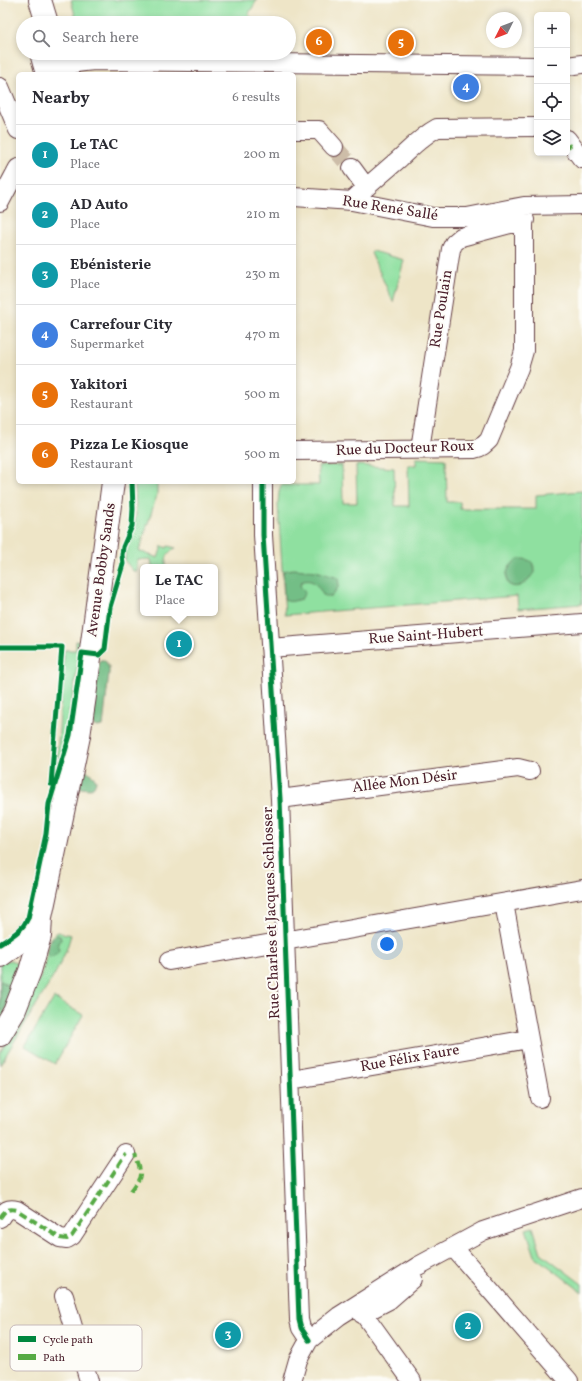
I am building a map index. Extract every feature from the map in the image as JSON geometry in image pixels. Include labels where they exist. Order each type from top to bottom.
[{"type":"main road","points":[[25,0],[30,16]]},
{"type":"main road","points":[[40,0],[45,16]]},
{"type":"main road","points":[[51,60],[64,69]]},
{"type":"main road","name":"Avenue Bobby Sands","points":[[0,1036],[14,1012],[30,971],[40,936],[41,917],[85,696],[113,484]]},
{"type":"main road","name":"Avenue Bobby Sands","points":[[3,955],[22,940],[41,917]]},
{"type":"main road","points":[[3,955],[14,955],[18,957],[30,971]]},
{"type":"street","points":[[64,69],[86,62],[96,61],[534,66]]},
{"type":"street","points":[[570,66],[582,64]]},
{"type":"street","points":[[0,87],[16,125]]},
{"type":"street","points":[[352,201],[411,147],[429,132],[437,128],[534,127]]},
{"type":"street","points":[[296,130],[319,130],[334,147]]},
{"type":"street","points":[[570,143],[582,159]]},
{"type":"street","points":[[352,168],[366,187]]},
{"type":"street","points":[[0,202],[16,172]]},
{"type":"street","name":"Rue René Sallé","points":[[296,197],[352,201],[433,217],[467,217],[525,213],[582,205]]},
{"type":"street","name":"Rue du Docteur Roux","points":[[296,451],[479,449],[489,440],[519,368],[524,351],[525,213]]},
{"type":"street","name":"Rue Poulain","points":[[420,449],[451,249],[454,243],[461,237],[525,213]]},
{"type":"street","name":"Rue Charles et Jacques Schlosser","points":[[263,484],[262,518],[280,799],[299,1320],[301,1328],[316,1335]]},
{"type":"street","name":"Rue Saint-Hubert","points":[[270,648],[582,623]]},
{"type":"street","name":"Allée Mon Désir","points":[[280,799],[518,768],[530,771]]},
{"type":"street","points":[[169,961],[582,889]]},
{"type":"street","points":[[504,903],[540,1098]]},
{"type":"street","name":"Rue Félix Faure","points":[[291,1080],[529,1039]]},
{"type":"street","points":[[0,1218],[5,1211],[10,1209],[17,1210],[60,1238],[67,1239],[72,1236],[126,1154]]},
{"type":"street","points":[[292,1381],[298,1360],[316,1335],[339,1316],[418,1266],[483,1231],[582,1198]]},
{"type":"street","points":[[316,1335],[389,1300],[446,1252]]},
{"type":"street","points":[[446,1252],[568,1381]]},
{"type":"street","points":[[412,1381],[363,1313],[363,1308],[393,1288],[418,1266]]},
{"type":"street","points":[[64,1296],[73,1325]]},
{"type":"street","points":[[389,1300],[381,1314],[380,1328],[392,1352]]},
{"type":"street","points":[[86,1371],[89,1381]]},
{"type":"green space","points":[[71,0],[257,0],[248,15],[249,16],[75,16]]},
{"type":"green space","points":[[373,251],[404,260],[393,302],[371,253]]},
{"type":"green space","points":[[416,458],[446,459],[447,502],[460,502],[460,509],[536,509],[536,495],[582,491],[582,604],[518,609],[517,596],[285,615],[278,504],[281,485],[319,485],[318,466],[342,465],[343,503],[357,503],[356,465],[394,468],[395,506],[409,506],[408,465],[416,465]]},
{"type":"green space","points":[[135,484],[157,484],[157,495],[139,551],[158,558],[162,546],[167,548],[168,546],[176,548],[168,555],[166,564],[152,564],[151,559],[137,560],[137,571],[133,571],[125,561],[125,550],[136,516]]},
{"type":"green space","points":[[518,559],[525,559],[532,562],[535,571],[523,584],[515,587],[507,583],[507,572],[510,566]]},
{"type":"green space","points":[[293,569],[316,571],[338,578],[339,586],[331,597],[327,597],[323,595],[315,583],[309,581],[301,582],[300,586],[305,593],[301,599],[288,601],[284,599],[283,571]]},
{"type":"green space","points":[[76,641],[81,642],[71,710],[69,710],[71,713],[68,732],[56,775],[64,650],[76,650]]},
{"type":"green space","points":[[100,660],[105,660],[109,668],[109,673],[103,726],[97,727],[93,725],[92,722]]},
{"type":"green space","points":[[81,770],[90,773],[96,781],[94,786],[90,789],[81,788],[77,783]]},
{"type":"green space","points":[[58,932],[71,935],[66,951],[55,974],[0,1065],[0,1053],[19,1022],[41,976],[52,936]]},
{"type":"green space","points":[[57,935],[60,936],[61,939],[58,946],[59,950],[54,956],[49,957],[46,954],[49,941]]},
{"type":"green space","points":[[11,960],[22,969],[0,1028],[0,962]]},
{"type":"green space","points":[[0,981],[8,986],[10,993],[4,1010],[1,1011],[0,1010]]},
{"type":"green space","points":[[54,998],[83,1015],[55,1064],[25,1046]]},
{"type":"green space","points":[[533,1227],[541,1253],[582,1284],[582,1292],[535,1256],[526,1229]]},
{"type":"tunnel","points":[[334,147],[352,168]]},
{"type":"marked path","points":[[0,1218],[7,1210],[17,1210],[60,1238],[67,1239],[72,1236],[126,1154]]},
{"type":"marked path","points":[[131,1191],[138,1181],[140,1174],[135,1155]]},
{"type":"cycle path","points":[[0,944],[20,930],[28,918],[46,834],[49,804],[70,735],[82,653],[99,655],[105,649],[110,607],[123,564],[123,547],[132,526],[132,484]]},
{"type":"cycle path","points":[[263,484],[263,535],[280,799],[299,1320],[301,1328],[309,1340]]},
{"type":"cycle path","points":[[0,647],[62,647],[51,784]]},
{"type":"place","name":"Pizza Le Kiosque","points":[[319,42]]},
{"type":"place","name":"Yakitori","points":[[401,43]]},
{"type":"place","name":"Carrefour City","points":[[466,87]]},
{"type":"place","name":"Le TAC","points":[[179,644]]},
{"type":"place","name":"AD Auto","points":[[468,1326]]},
{"type":"place","name":"Ebénisterie","points":[[228,1335]]}]
